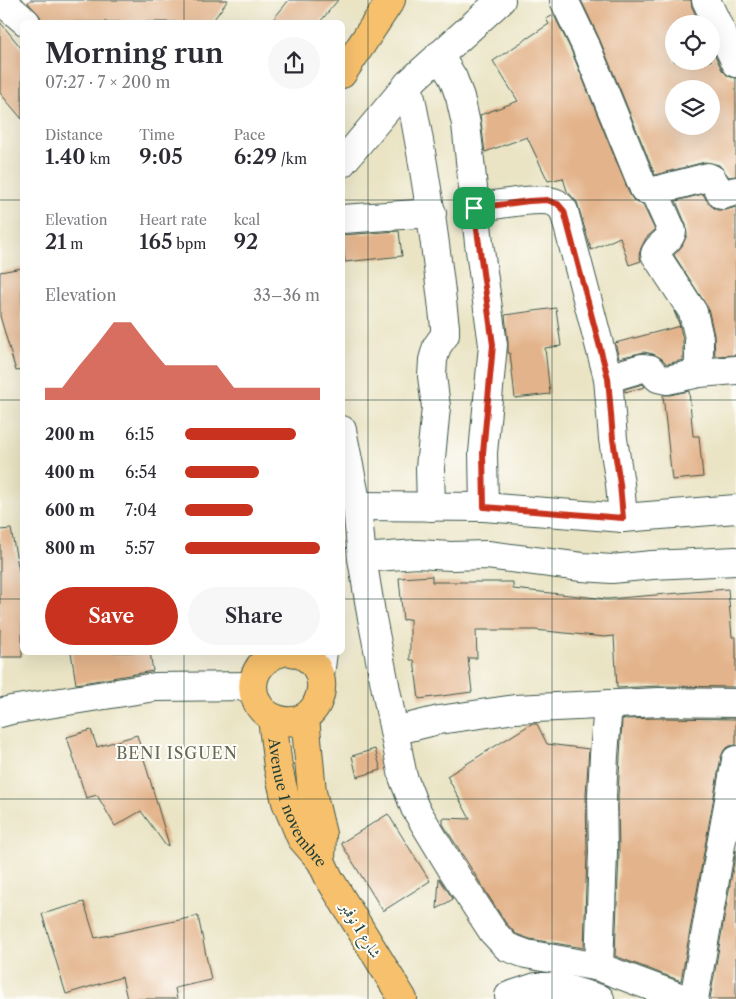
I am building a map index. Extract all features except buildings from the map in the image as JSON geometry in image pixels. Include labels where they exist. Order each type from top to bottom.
[{"type":"main road","points":[[345,69],[391,0]]},
{"type":"main road","points":[[275,655],[257,671],[252,686],[254,696],[264,713],[272,718],[282,721],[294,721],[305,717],[314,709],[320,699],[322,664],[315,665],[307,658],[284,655]]},
{"type":"main road","name":"Avenue 1 novembre","points":[[305,717],[312,792],[322,834],[321,861]]},
{"type":"main road","name":"Avenue 1 novembre","points":[[272,718],[278,767],[286,802],[301,838],[321,861]]},
{"type":"main road","name":"شارع 1 نوفمبر","points":[[321,861],[329,878],[403,999]]},
{"type":"street","points":[[0,0],[24,20]]},
{"type":"street","points":[[345,159],[408,84],[501,0]]},
{"type":"street","points":[[564,0],[592,60],[641,185],[645,190],[654,191],[708,177],[712,179],[722,195],[736,191]]},
{"type":"street","points":[[706,0],[736,63]]},
{"type":"street","points":[[439,55],[453,78],[460,97],[466,124],[474,208],[493,345],[483,453],[484,507]]},
{"type":"street","points":[[408,84],[422,149],[432,213],[445,335],[437,346],[432,360],[436,407],[430,468],[431,507]]},
{"type":"street","points":[[654,191],[672,231],[670,237],[657,249],[655,254],[693,312],[699,338],[699,373]]},
{"type":"street","points":[[474,208],[547,200],[555,202],[561,207],[568,224],[608,378],[613,439],[623,518]]},
{"type":"street","points":[[345,219],[432,213]]},
{"type":"street","points":[[608,378],[642,368],[650,370],[658,378],[662,379],[736,370]]},
{"type":"street","points":[[345,445],[357,506],[362,558],[403,778],[415,808],[452,869],[499,940],[507,947],[526,954],[599,967],[686,999]]},
{"type":"street","points":[[357,506],[484,507],[623,518],[736,509]]},
{"type":"street","points":[[362,558],[417,554],[451,556],[487,555],[612,569],[736,561]]},
{"type":"street","points":[[0,713],[155,687],[252,686]]},
{"type":"street","points":[[394,731],[439,720],[487,712],[659,702],[736,703]]},
{"type":"street","points":[[599,967],[604,852],[603,779],[608,704]]},
{"type":"street","points":[[694,999],[736,760]]},
{"type":"street","points":[[509,996],[536,986],[559,987],[600,999]]},
{"type":"district","name":"BENI ISGUEN","points":[[177,753]]},
{"type":"route","points":[[547,200],[555,202],[564,211],[608,378],[613,439],[623,518],[484,507],[483,453],[493,345],[474,208],[547,200]]}]
